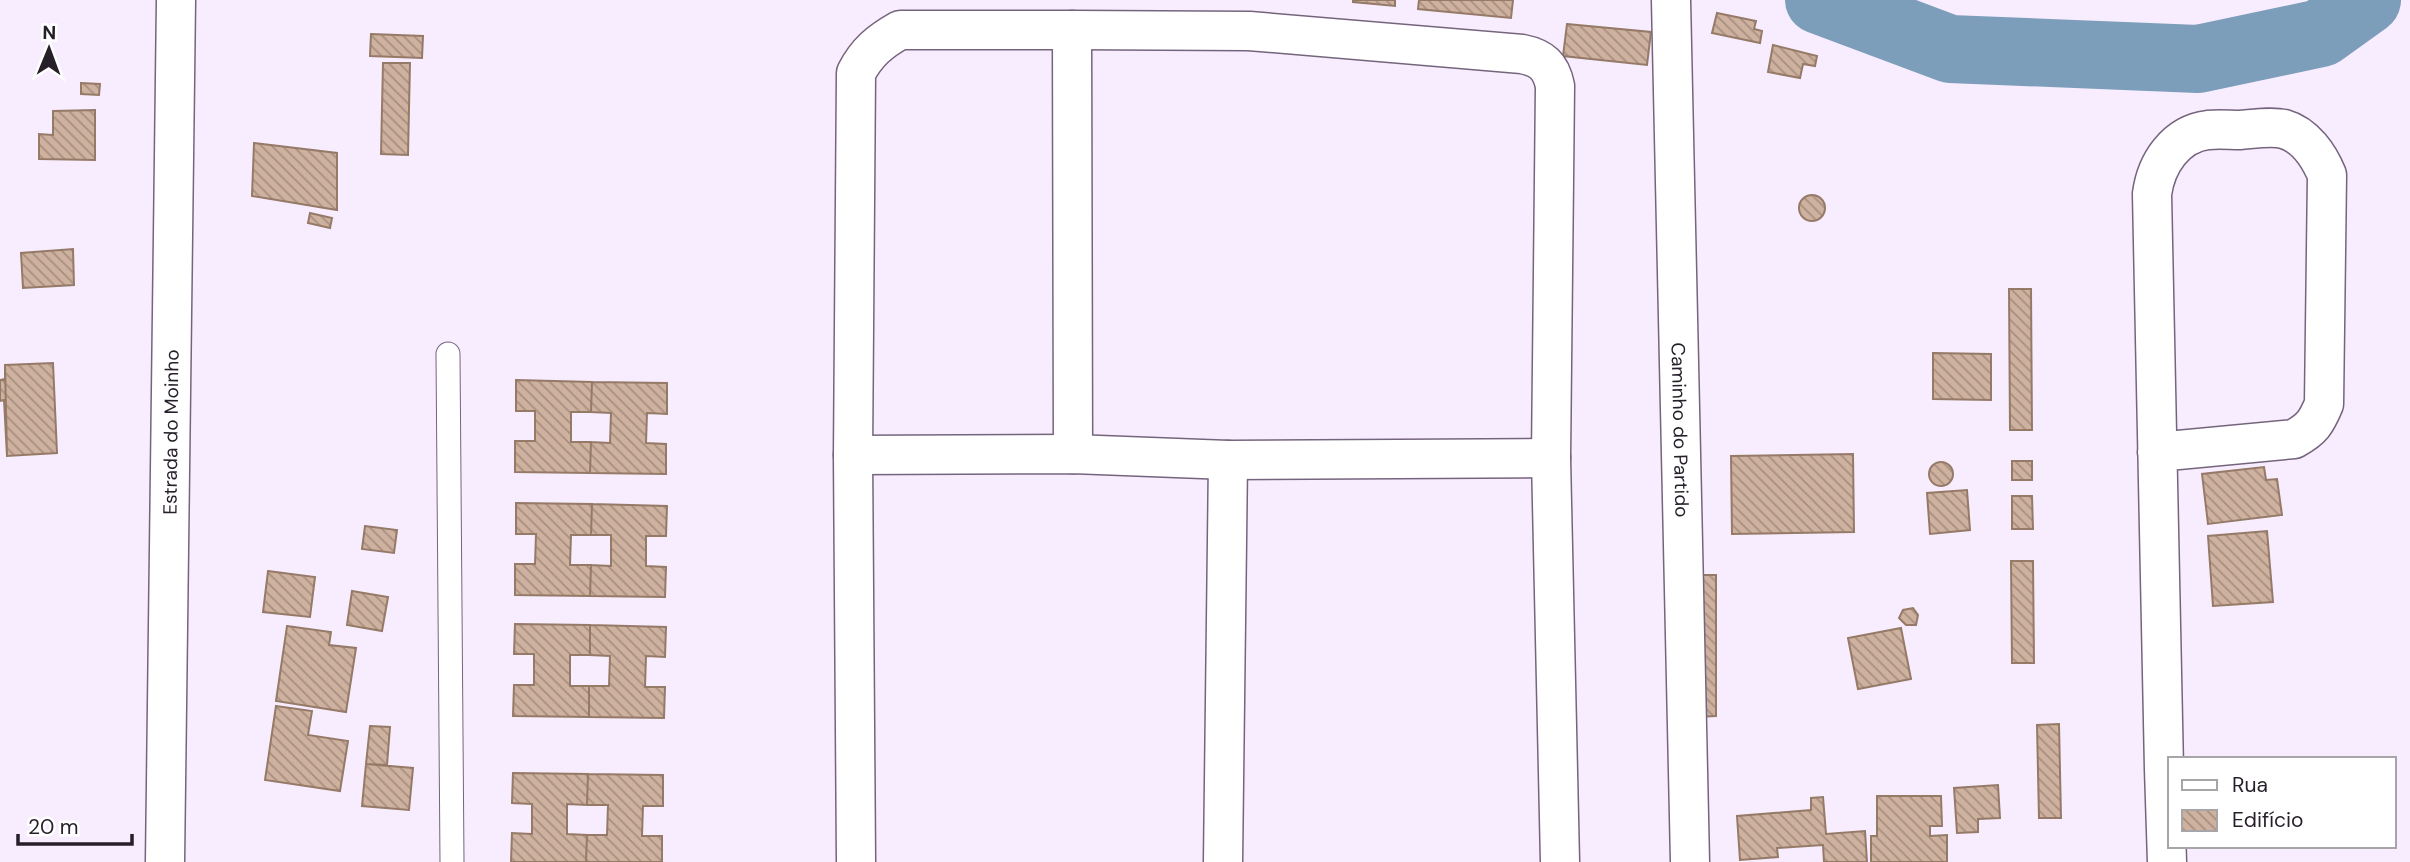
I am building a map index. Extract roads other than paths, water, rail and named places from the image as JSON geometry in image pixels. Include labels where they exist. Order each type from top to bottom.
[{"type":"street","name":"Estrada do Moinho","points":[[166,862],[176,0]]},
{"type":"street","name":"Caminho do Partido","points":[[1671,0],[1690,862]]},
{"type":"street","points":[[856,862],[853,455],[856,74],[877,43],[900,30],[1249,31],[1522,54],[1534,56],[1546,64],[1553,75],[1555,86],[1551,458],[1560,862]]},
{"type":"street","points":[[1072,30],[1073,454]]},
{"type":"street","points":[[2157,452],[2294,439],[2309,430],[2318,419],[2324,404],[2327,175],[2320,157],[2303,140],[2283,129],[2205,130],[2181,140],[2164,156],[2154,175],[2151,194],[2157,452],[2167,862]]},
{"type":"street","points":[[853,455],[1073,454],[1228,460],[1551,458]]},
{"type":"street","points":[[1223,862],[1228,460]]},
{"type":"lane","points":[[448,354],[452,862]]},
{"type":"waterway","points":[[1819,0],[1950,49],[2198,59],[2321,33],[2367,0]]}]
